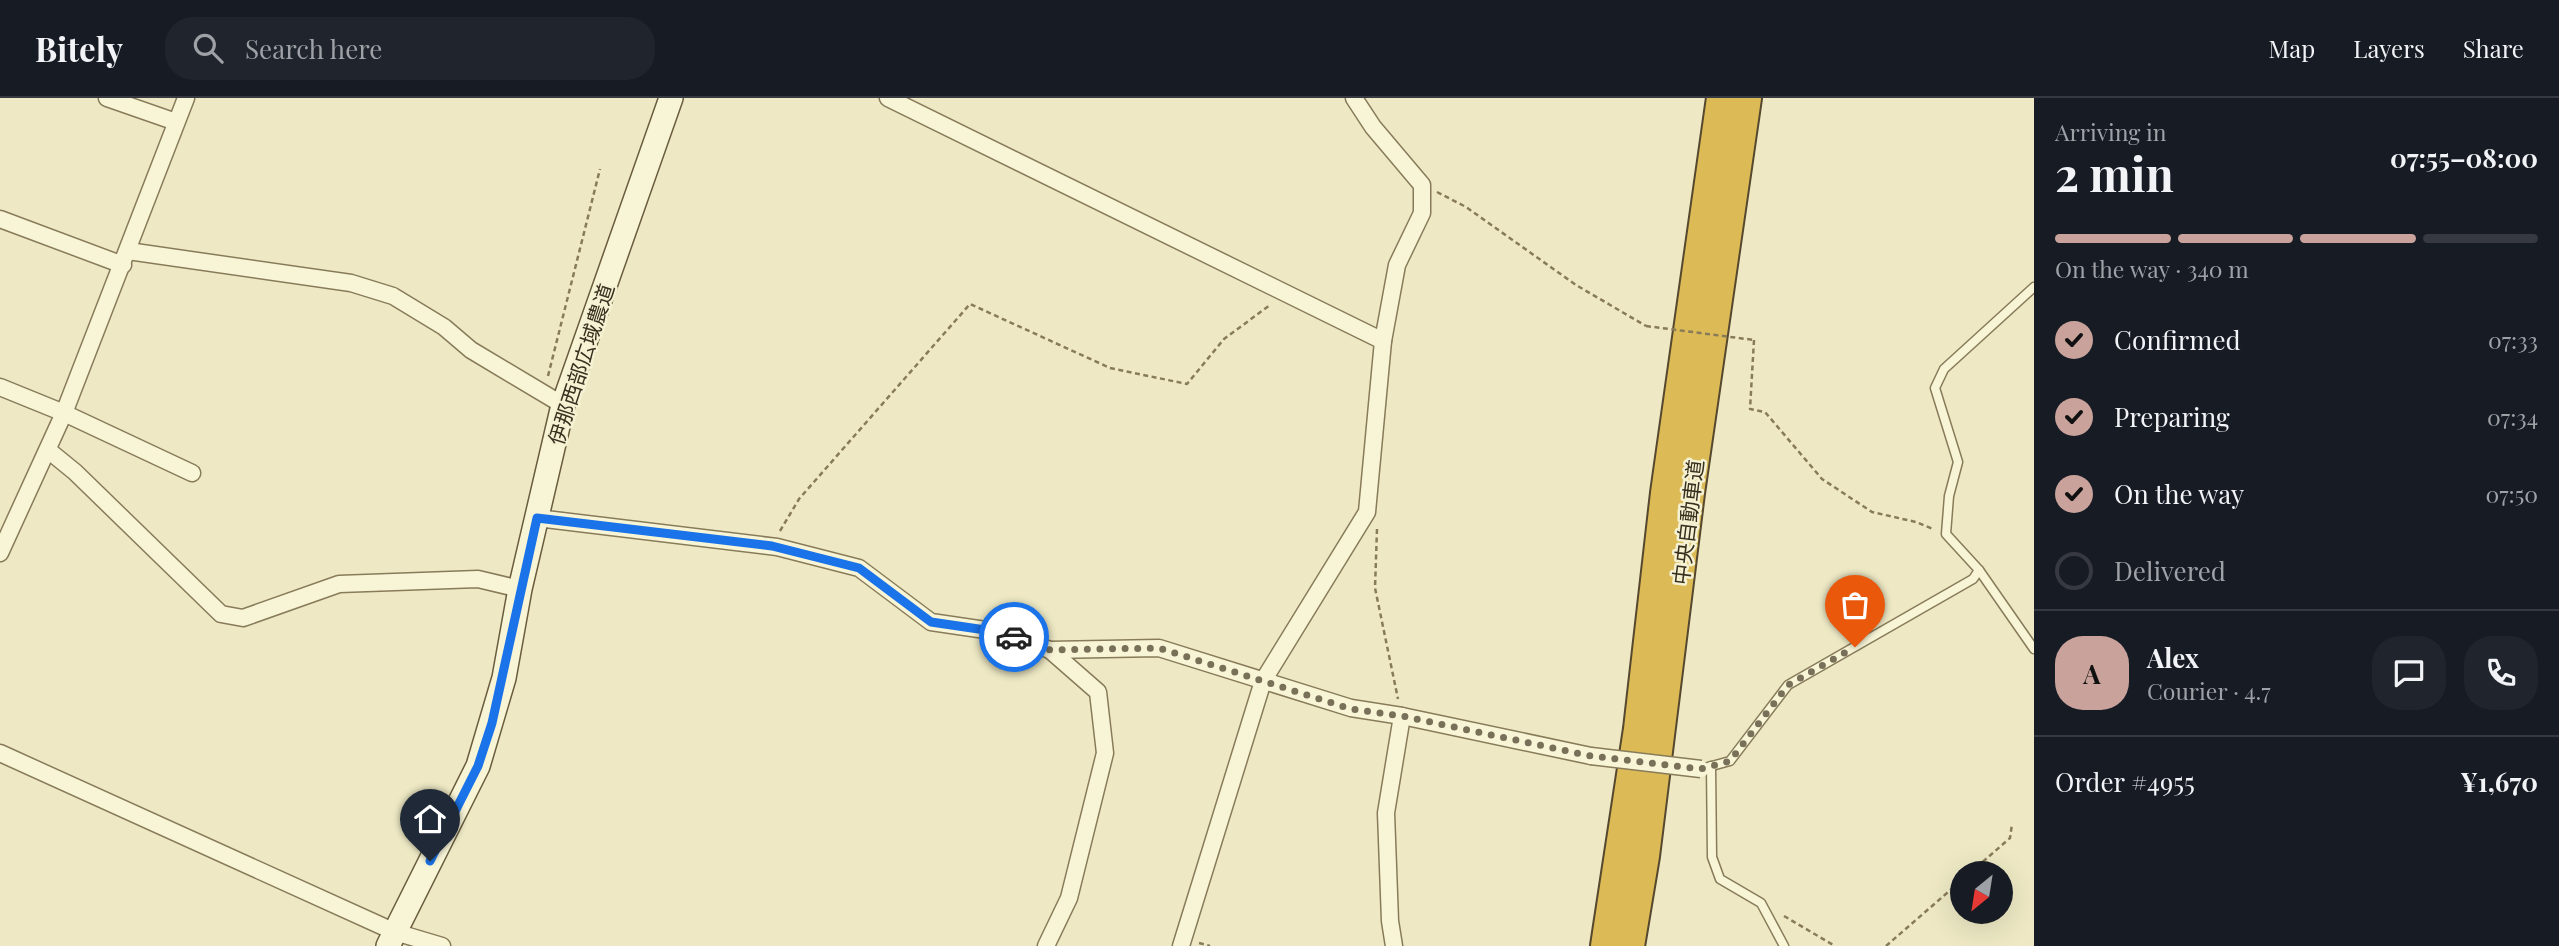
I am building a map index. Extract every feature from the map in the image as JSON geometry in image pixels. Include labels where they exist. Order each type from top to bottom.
[{"type":"highway","name":"中央自動車道","points":[[1605,946],[1638,729],[1665,493],[1721,98]]},
{"type":"highway","name":"中央自動車道","points":[[1630,946],[1652,803],[1694,466],[1747,98]]},
{"type":"street","points":[[107,98],[176,122]]},
{"type":"street","points":[[0,553],[64,413],[186,98]]},
{"type":"street","name":"伊那西部広域農道","points":[[391,939],[478,766],[504,678],[520,589],[537,518],[553,399],[671,98]]},
{"type":"street","points":[[888,98],[1383,341]]},
{"type":"street","points":[[1181,946],[1263,681],[1367,512],[1383,341],[1397,265],[1422,213],[1422,185],[1373,127],[1354,98]]},
{"type":"street","points":[[0,219],[126,258],[351,283],[393,296],[444,327],[471,350],[553,399]]},
{"type":"street","points":[[0,387],[64,413],[192,473]]},
{"type":"street","points":[[48,450],[75,472],[222,614],[243,618],[340,584],[478,579],[520,589]]},
{"type":"street","points":[[537,518],[772,546],[859,568],[931,622],[999,632],[1050,650],[1159,648],[1351,709],[1402,716],[1591,756],[1706,767]]},
{"type":"street","points":[[1046,946],[1069,898],[1105,753],[1098,692],[1050,650]]},
{"type":"street","points":[[1394,946],[1390,921],[1386,813],[1402,716]]},
{"type":"street","points":[[0,753],[391,939],[442,946]]},
{"type":"lane","points":[[2034,287],[1944,369],[1935,388],[1958,461],[1949,496],[1946,534],[1979,570],[2034,649]]},
{"type":"lane","points":[[1784,946],[1761,903],[1720,879],[1712,858],[1706,767],[1730,761],[1788,685],[1973,579],[1979,570]]},
{"type":"path","points":[[553,399],[600,169]]},
{"type":"path","points":[[1422,185],[1466,207],[1576,285],[1646,326],[1754,340],[1750,409],[1765,412],[1822,479],[1872,512],[1916,522],[1946,534]]},
{"type":"path","points":[[772,546],[799,499],[970,304],[1110,368],[1187,384],[1224,339],[1286,293]]},
{"type":"path","points":[[1368,506],[1378,506],[1375,588],[1402,716]]},
{"type":"path","points":[[1984,861],[2010,838],[2012,824]]},
{"type":"path","points":[[1886,946],[1950,890]]},
{"type":"path","points":[[1761,903],[1835,946]]},
{"type":"way so far","points":[[1014,637],[1050,650],[1159,648],[1351,709],[1402,716],[1591,756],[1701,769],[1730,761],[1788,685],[1855,647]]},
{"type":"route","points":[[430,861],[478,766],[492,723],[537,518],[772,546],[859,568],[931,622],[999,632],[1014,637]]}]
